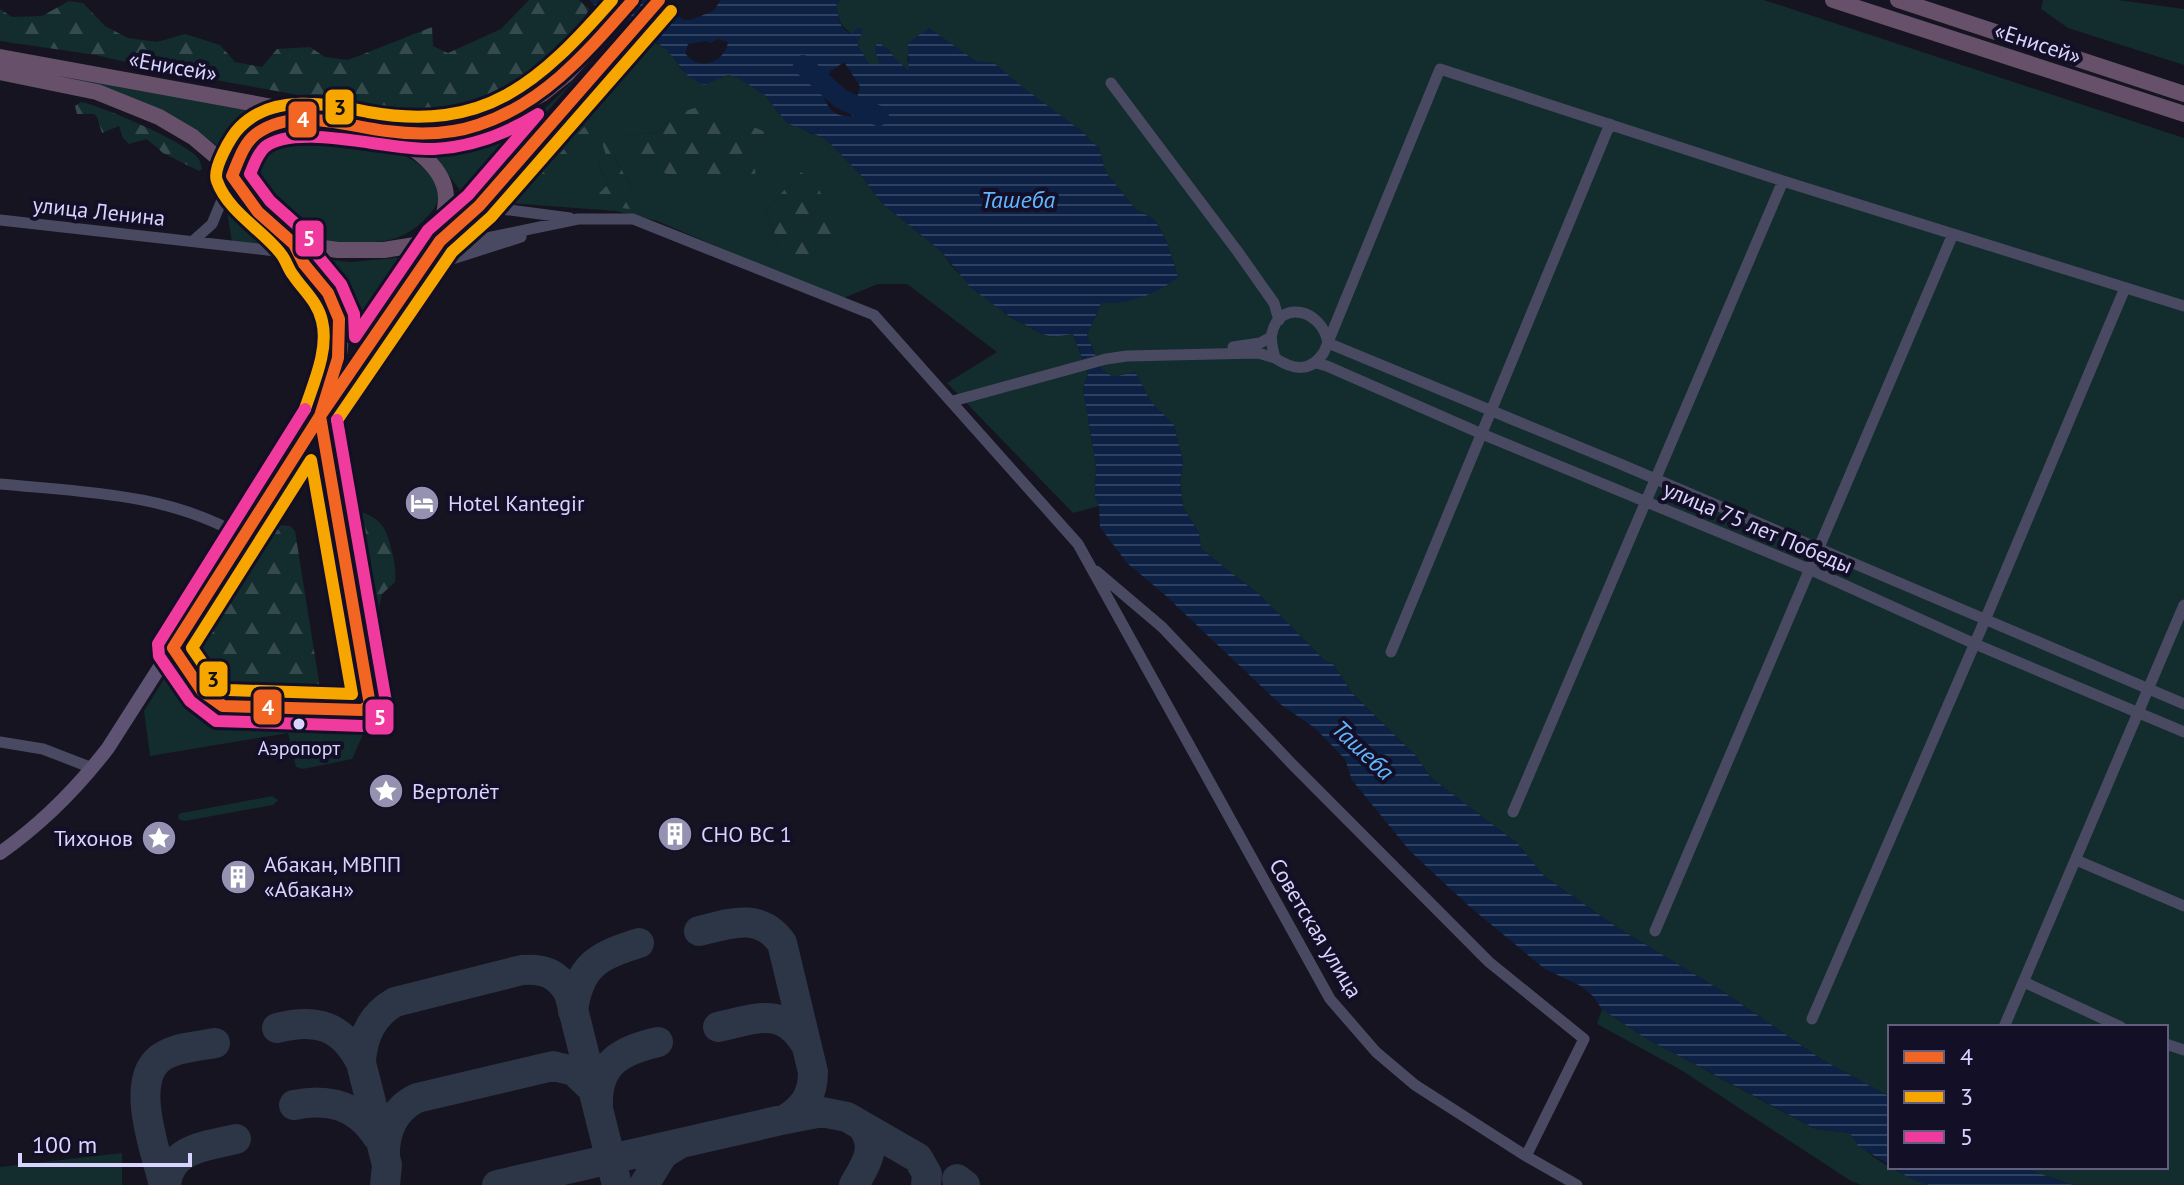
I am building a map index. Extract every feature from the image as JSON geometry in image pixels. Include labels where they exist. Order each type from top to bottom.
[{"type":"highway","name":"«Енисей»","points":[[0,57],[385,131],[447,131],[495,118],[542,94],[567,74],[633,0]]},
{"type":"highway","points":[[294,244],[358,251],[440,241],[479,206],[659,0]]},
{"type":"highway","name":"«Енисей»","points":[[1833,0],[2184,114]]},
{"type":"highway","name":"«Енисей»","points":[[1898,0],[2184,94]]},
{"type":"highway","name":"«Енисей»","points":[[0,72],[97,92],[159,117],[193,137],[219,159],[258,212],[294,244],[304,264],[328,293],[339,319],[338,358],[320,416]]},
{"type":"highway","name":"«Енисей»","points":[[232,176],[250,139],[267,127],[296,121],[337,121]]},
{"type":"highway","name":"«Енисей»","points":[[385,131],[424,157],[444,184],[446,199],[440,241]]},
{"type":"main road","points":[[0,853],[22,836],[92,768],[132,712],[320,416],[440,241]]},
{"type":"street","points":[[1127,356],[1258,353],[1296,369],[1316,363],[1328,343],[1440,69],[1783,181],[2184,306]]},
{"type":"street","points":[[1111,83],[1238,252],[1274,303],[1279,320]]},
{"type":"street","points":[[1391,652],[1610,124]]},
{"type":"street","points":[[193,241],[212,224],[232,176]]},
{"type":"street","points":[[1513,812],[1783,181]]},
{"type":"street","points":[[479,206],[578,219],[633,219],[874,315],[1060,521],[1092,567],[1162,627],[1291,763],[1489,962],[1584,1039],[1526,1156]]},
{"type":"street","points":[[440,241],[463,243],[578,219]]},
{"type":"street","points":[[421,269],[578,219]]},
{"type":"street","name":"улица Ленина","points":[[0,220],[276,251],[294,244]]},
{"type":"street","points":[[1655,931],[1953,234]]},
{"type":"street","points":[[1812,1019],[2125,288]]},
{"type":"street","points":[[1275,358],[1271,337],[1279,320],[1297,312],[1307,313],[1322,324],[1328,343]]},
{"type":"street","points":[[953,401],[1106,359],[1249,346],[1271,337]]},
{"type":"street","name":"улица 75 лет Победы","points":[[1328,343],[2184,704]]},
{"type":"street","name":"улица 75 лет Победы","points":[[1316,363],[1809,569],[1975,644],[2184,732]]},
{"type":"street","points":[[0,484],[147,499],[215,520],[243,537]]},
{"type":"street","name":"Советская улица","points":[[1092,567],[1330,999],[1376,1052],[1415,1085],[1577,1185]]},
{"type":"street","points":[[2005,1025],[2184,605]]},
{"type":"street","points":[[0,742],[43,749],[92,768]]},
{"type":"street","points":[[2076,860],[2184,906]]},
{"type":"street","points":[[2024,982],[2117,1025]]},
{"type":"green space","points":[[529,0],[579,0],[589,9],[572,42],[558,57],[525,81],[486,100],[425,113],[388,111],[165,71],[96,55],[0,41],[0,9],[12,17],[42,16],[69,1],[83,3],[105,26],[128,38],[157,42],[185,34],[220,45],[235,62],[262,67],[277,49],[310,47],[325,57],[348,60],[432,27],[433,46],[448,53],[501,29]]},
{"type":"green space","points":[[841,0],[1764,0],[2184,138],[2184,1185],[2073,1185],[2027,1169],[2168,1169],[2168,1025],[1888,1025],[1888,1096],[1821,1059],[1722,991],[1618,928],[1544,876],[1518,844],[1430,777],[1416,756],[1352,693],[1333,664],[1324,660],[1261,596],[1201,549],[1199,533],[1183,507],[1180,481],[1183,462],[1174,425],[1151,402],[1135,372],[1113,377],[1101,369],[1087,335],[1101,303],[1132,299],[1178,277],[1167,243],[1155,220],[1135,209],[1105,171],[1099,147],[994,63],[976,62],[929,28],[907,58],[909,71],[895,60],[888,49],[876,48],[880,64],[869,64],[856,44],[858,39],[840,22],[836,5]]},
{"type":"green space","points":[[2043,0],[2118,0],[2184,9],[2184,65],[2068,28],[2041,9]]},
{"type":"green space","points":[[651,40],[668,50],[683,71],[720,78],[728,75],[737,77],[765,95],[781,116],[826,139],[860,174],[883,204],[941,251],[955,270],[1008,316],[1040,333],[1073,334],[1088,374],[1083,388],[1096,465],[1095,496],[1099,506],[1073,513],[947,383],[997,352],[907,284],[878,284],[841,299],[657,221],[616,211],[509,203],[508,195]],"holes":[[[673,115],[733,157],[678,180],[619,148],[615,158],[633,190],[596,198],[609,183],[598,165],[626,135],[658,132]],[[802,172],[779,252],[765,211]]]},
{"type":"green space","points":[[54,73],[286,116],[251,127],[227,154],[188,125],[146,104]]},
{"type":"green space","points":[[577,77],[473,196],[464,195],[438,162],[421,147],[467,141],[514,127],[540,112]]},
{"type":"green space","points":[[81,102],[161,134],[189,150],[200,161],[202,169],[199,171],[163,153],[147,139],[129,144],[119,126],[102,133],[94,114],[77,114],[75,106]]},
{"type":"green space","points":[[704,105],[765,132],[746,152],[733,157],[755,169],[756,180],[718,184],[678,180],[619,149],[615,158],[640,210],[620,208],[595,198],[609,183],[598,165],[606,155],[604,137],[658,132],[673,115]]},
{"type":"green space","points":[[584,127],[598,130],[597,144],[536,200],[529,197],[527,190]]},
{"type":"green space","points":[[285,130],[368,142],[410,158],[425,169],[435,183],[438,193],[436,204],[416,227],[390,240],[337,242],[302,233],[267,208],[258,197],[249,173],[257,142],[267,135]]},
{"type":"green space","points":[[801,172],[819,190],[845,238],[827,257],[812,265],[779,252],[765,211]]},
{"type":"green space","points":[[230,190],[279,247],[232,242],[226,205]]},
{"type":"green space","points":[[417,256],[358,338],[339,294],[307,258],[351,262]]},
{"type":"green space","points":[[315,491],[324,493],[328,505],[359,697],[350,705],[345,700],[312,512],[311,499]]},
{"type":"green space","points":[[355,510],[383,526],[395,566],[395,582],[382,594],[378,612],[393,702],[381,706],[376,699],[347,518]]},
{"type":"green space","points":[[290,526],[295,531],[320,688],[306,696],[224,695],[200,665],[196,650],[199,632],[215,600],[249,547],[267,528]]},
{"type":"green space","points":[[164,679],[191,686],[208,710],[222,719],[360,718],[365,730],[352,759],[303,769],[296,767],[288,733],[150,756],[144,711]]},
{"type":"green space","points":[[272,796],[278,800],[273,805],[185,821],[178,819],[182,813]]},
{"type":"green space","points":[[1602,1009],[1642,1036],[1816,1129],[1850,1133],[1888,1169],[1929,1185],[1862,1185],[1851,1181],[1681,1070],[1597,1024]]},
{"type":"green space","points":[[122,1153],[122,1185],[0,1185],[0,1167]]},
{"type":"water","name":"Ташеба","points":[[589,0],[656,0],[684,20],[691,20],[713,11],[721,0],[841,0],[836,5],[840,22],[852,34],[857,28],[863,29],[857,44],[869,64],[879,64],[875,48],[878,42],[909,71],[908,43],[929,28],[976,61],[994,63],[1084,133],[1099,147],[1105,171],[1135,209],[1155,220],[1167,243],[1178,277],[1142,297],[1101,303],[1087,335],[1101,369],[1113,377],[1135,372],[1151,402],[1174,425],[1183,462],[1180,481],[1183,507],[1199,533],[1201,549],[1261,596],[1324,660],[1333,664],[1352,693],[1416,756],[1430,777],[1518,844],[1544,876],[1618,928],[1722,991],[1821,1059],[1888,1096],[1888,1164],[1858,1146],[1850,1133],[1816,1129],[1642,1036],[1602,1009],[1581,986],[1545,969],[1470,907],[1410,851],[1352,780],[1345,759],[1315,728],[1280,704],[1127,563],[1100,527],[1095,496],[1096,465],[1083,388],[1088,374],[1073,334],[1052,337],[1009,316],[971,288],[941,251],[883,204],[860,174],[826,139],[787,123],[765,95],[737,77],[728,75],[704,85],[689,77],[667,50],[618,13],[598,8]],"holes":[[[718,39],[728,42],[722,55],[710,62],[697,62],[685,53],[688,44],[710,43]],[[844,62],[860,86],[852,116],[834,112],[820,86],[831,71]]]},
{"type":"water","points":[[1895,1169],[2027,1169],[2073,1185],[1929,1185]]},
{"type":"waterway","name":"Ташеба","points":[[803,65],[841,99],[879,116]]},
{"type":"taxiway","points":[[497,1185],[786,1119],[803,1105],[811,1087],[813,1072],[782,943],[773,933],[755,923],[734,923],[699,931]]},
{"type":"taxiway","points":[[573,1011],[580,983],[593,965],[612,953],[639,943]]},
{"type":"taxiway","points":[[361,1063],[364,1044],[374,1020],[395,1002],[522,970],[550,974],[569,993],[617,1185]]},
{"type":"taxiway","points":[[718,1027],[756,1019],[778,1020],[797,1032],[806,1045]]},
{"type":"taxiway","points":[[277,1028],[316,1025],[336,1033],[354,1050],[361,1063],[387,1165],[385,1185]]},
{"type":"taxiway","points":[[598,1104],[599,1090],[607,1068],[623,1054],[658,1042]]},
{"type":"taxiway","points":[[164,1185],[147,1115],[147,1079],[153,1065],[165,1055],[183,1048],[215,1043]]},
{"type":"taxiway","points":[[385,1157],[386,1139],[392,1122],[402,1108],[417,1098],[553,1066],[574,1071],[593,1089]]},
{"type":"taxiway","points":[[294,1105],[319,1103],[341,1106],[361,1117],[377,1136]]},
{"type":"taxiway","points":[[786,1119],[822,1112],[847,1117],[918,1158],[927,1174],[926,1185]]},
{"type":"taxiway","points":[[854,1185],[870,1148],[861,1125]]},
{"type":"taxiway","points":[[166,1185],[174,1163],[182,1156],[202,1147],[236,1139]]},
{"type":"taxiway","points":[[644,1185],[663,1154],[679,1144]]},
{"type":"taxiway","points":[[957,1179],[965,1185]]},
{"type":"transit line","name":"3","points":[[305,409],[322,354],[322,321],[314,302],[291,273],[281,254],[229,202],[217,181],[220,161],[236,131],[253,116],[284,105],[318,104],[409,117],[445,115],[477,108],[506,95],[534,77],[560,55],[612,0]]},
{"type":"transit line","name":"4","points":[[320,416],[338,358],[339,319],[328,293],[304,264],[294,244],[258,212],[232,176],[248,143],[256,134],[271,126],[303,119],[410,133],[444,132],[478,125],[502,115],[545,89],[582,56],[633,0]]},
{"type":"transit line","name":"4","points":[[320,416],[440,241],[479,206],[659,0]]},
{"type":"transit line","name":"3","points":[[337,420],[452,252],[491,217],[671,11]]},
{"type":"transit line","name":"5","points":[[538,114],[468,195],[428,230],[355,337],[354,314],[341,284],[317,255],[307,234],[270,201],[250,174],[262,150],[280,140],[321,137],[415,148],[448,148],[488,138],[538,114]]},
{"type":"transit line","name":"5","points":[[305,409],[158,644],[159,656],[190,701],[216,721],[363,726],[376,721],[384,711],[386,702],[337,420]]},
{"type":"transit line","name":"4","points":[[320,416],[370,705],[362,710],[223,706],[202,691],[173,648],[320,416]]},
{"type":"transit line","name":"3","points":[[311,460],[352,694],[228,690],[214,680],[192,648],[311,460]]},
{"type":"place","name":"Hotel Kantegir","points":[[422,503]]},
{"type":"place","name":"Аэропорт","points":[[299,724]]},
{"type":"place","name":"Вертолёт","points":[[386,791]]},
{"type":"place","name":"СНО ВС 1","points":[[675,834]]},
{"type":"place","name":"Тихонов","points":[[159,838]]},
{"type":"place","name":"Абакан, МВПП «Абакан»","points":[[238,877]]}]
